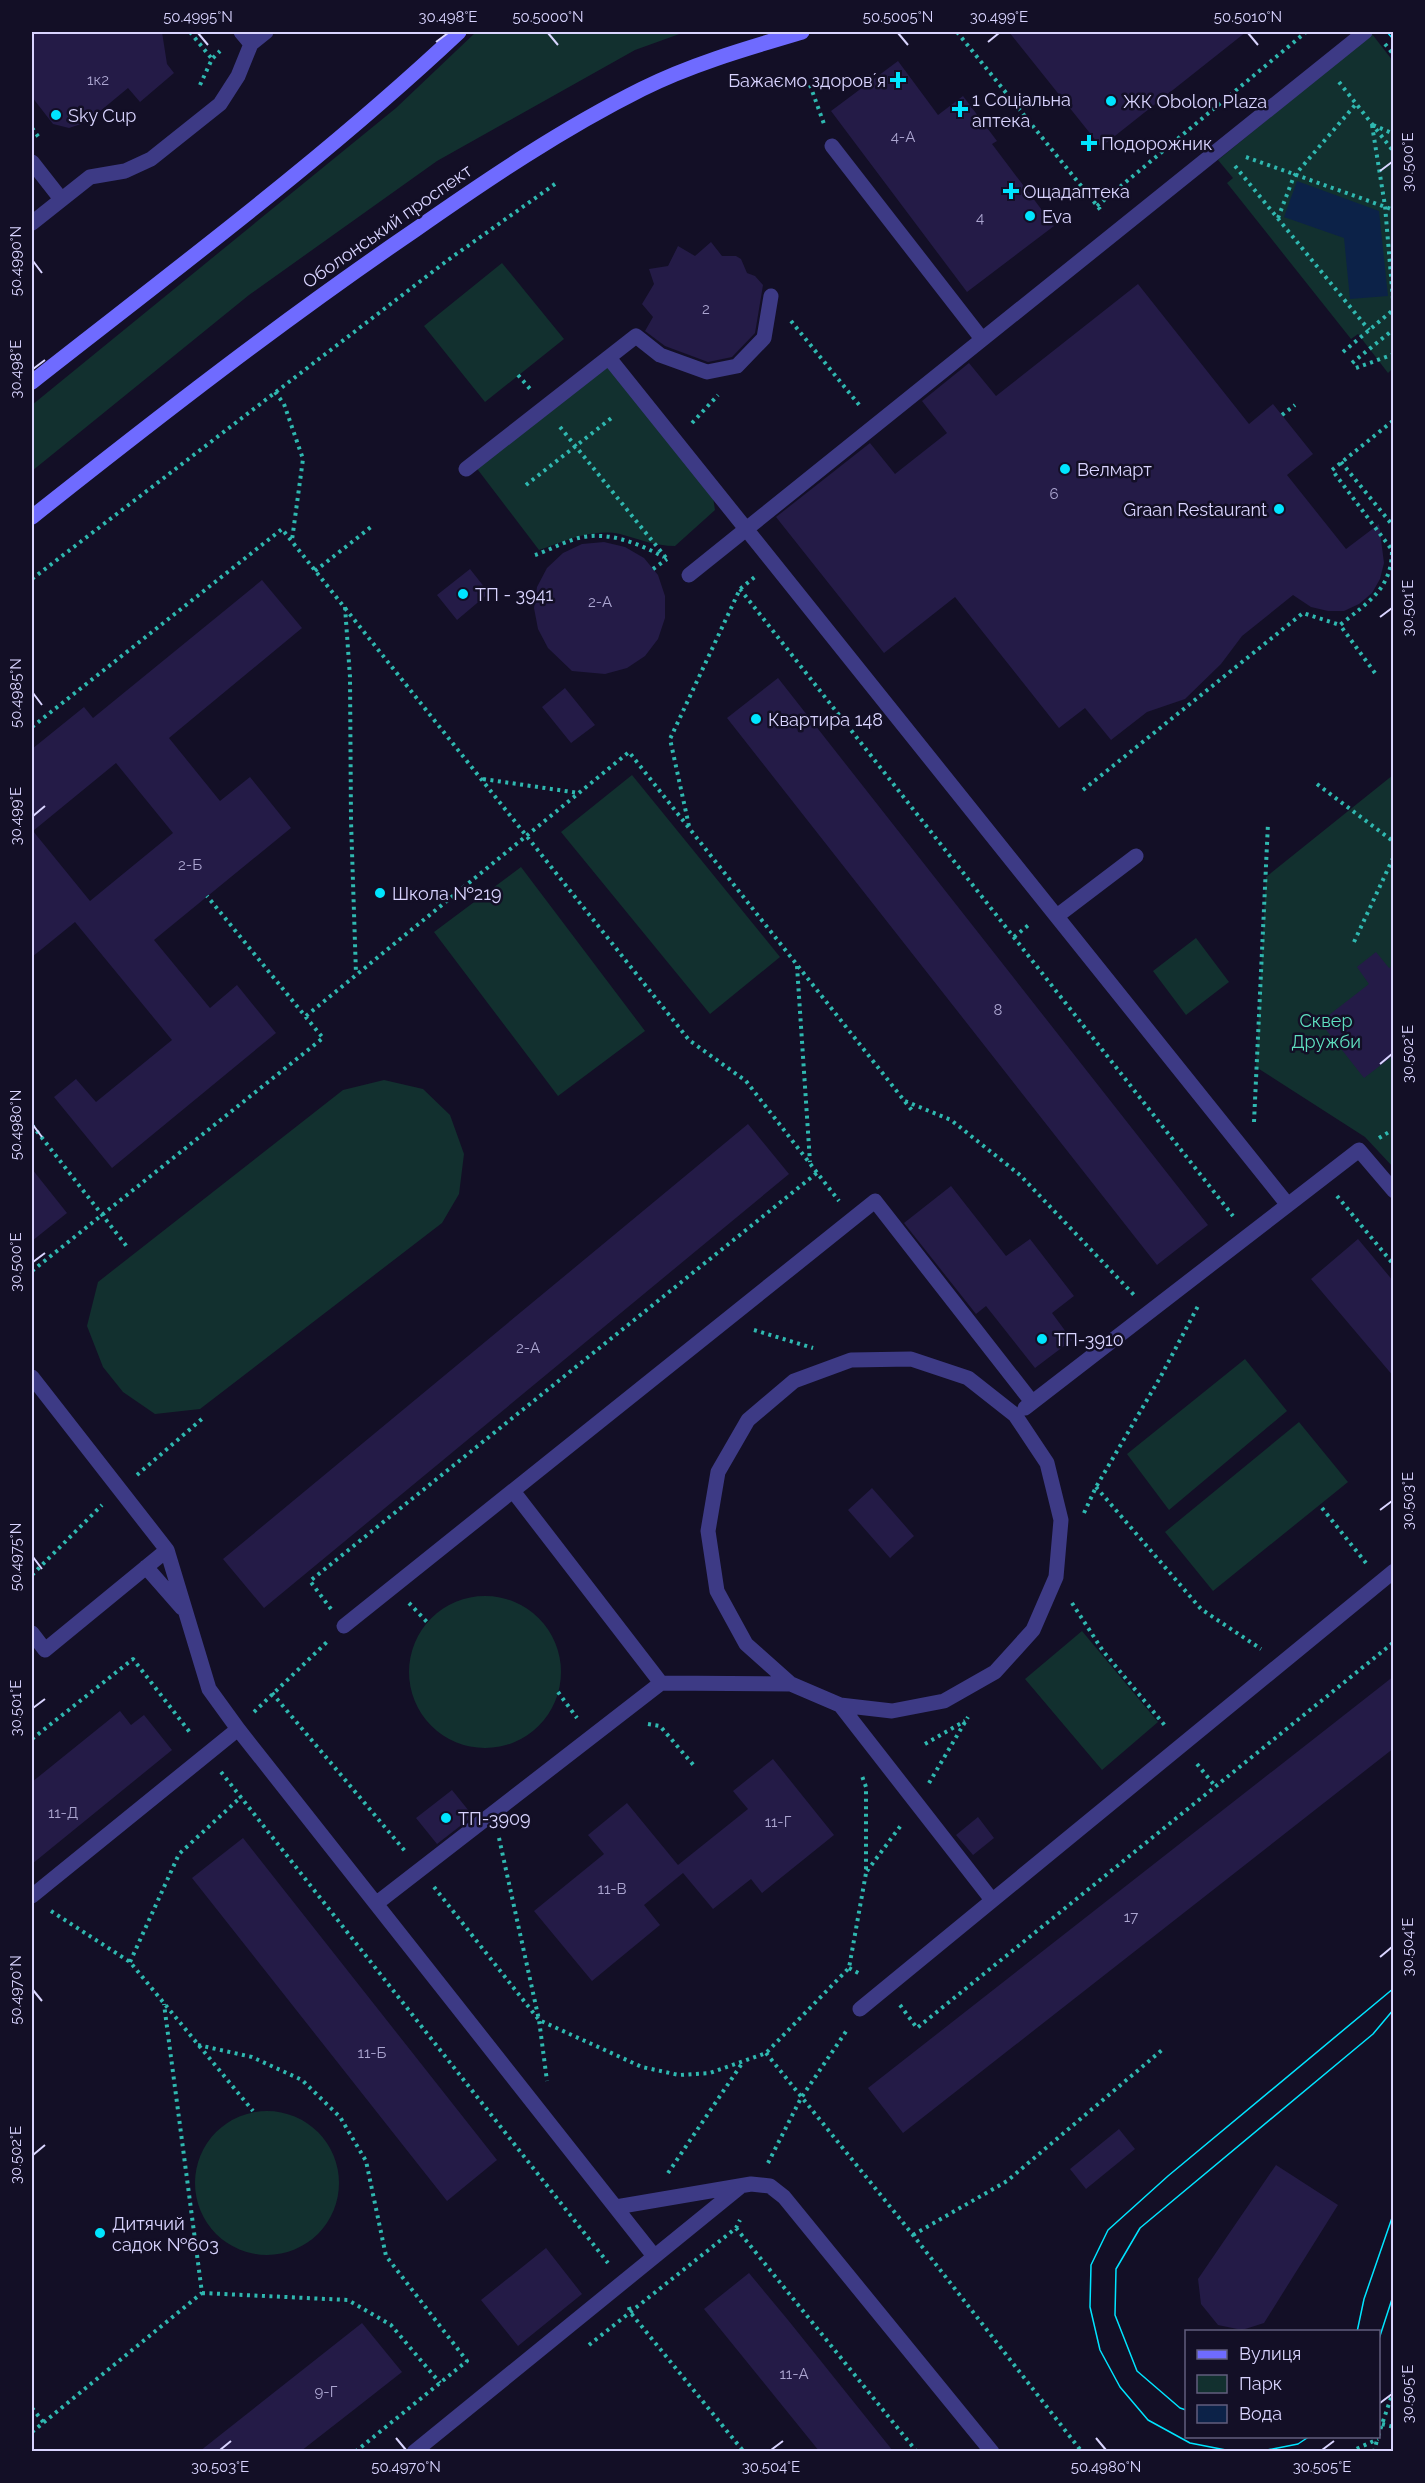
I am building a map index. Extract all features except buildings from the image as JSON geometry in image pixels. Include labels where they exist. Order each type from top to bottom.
[{"type":"main road","points":[[32,382],[352,128],[459,32]]},
{"type":"main road","name":"Оболонський проспект","points":[[32,517],[236,358],[339,282],[565,130],[644,88],[728,54],[802,32]]},
{"type":"lane","points":[[241,32],[251,44]]},
{"type":"lane","points":[[32,223],[90,177],[124,171],[151,159],[220,104],[238,76],[251,44],[266,32]]},
{"type":"lane","points":[[689,575],[1365,32]]},
{"type":"lane","points":[[832,146],[982,339]]},
{"type":"lane","points":[[32,162],[61,199]]},
{"type":"lane","points":[[466,469],[636,336],[660,356],[707,372],[737,366],[765,338],[771,296]]},
{"type":"lane","points":[[609,358],[1288,1205]]},
{"type":"lane","points":[[1057,916],[1136,856]]},
{"type":"lane","points":[[1015,1415],[1359,1150],[1394,1191]]},
{"type":"lane","points":[[344,1626],[875,1201],[1032,1402]]},
{"type":"lane","points":[[911,1359],[968,1378],[1015,1415],[1047,1463],[1061,1520],[1056,1577],[1033,1630],[994,1672],[944,1701],[892,1711],[840,1705],[791,1684],[746,1644],[717,1591],[708,1531],[718,1472],[748,1420],[795,1381],[851,1360],[911,1359]]},
{"type":"lane","points":[[32,1377],[166,1550],[209,1689],[238,1729],[654,2256]]},
{"type":"lane","points":[[513,1491],[661,1683]]},
{"type":"lane","points":[[32,1633],[45,1650],[166,1550]]},
{"type":"lane","points":[[146,1567],[186,1612]]},
{"type":"lane","points":[[860,2009],[1394,1570]]},
{"type":"lane","points":[[377,1903],[661,1683],[791,1684]]},
{"type":"lane","points":[[840,1705],[992,1900]]},
{"type":"lane","points":[[36,1901],[238,1729]]},
{"type":"lane","points":[[616,2207],[741,2186],[758,2184],[770,2186],[784,2196],[992,2451]]},
{"type":"lane","points":[[414,2451],[741,2186]]},
{"type":"path","points":[[190,32],[212,59]]},
{"type":"path","points":[[957,32],[1097,206],[1306,32]]},
{"type":"path","points":[[197,92],[212,59],[226,45]]},
{"type":"path","points":[[1324,64],[1394,152]]},
{"type":"path","points":[[810,85],[832,146]]},
{"type":"path","points":[[1278,218],[1294,176],[1356,104]]},
{"type":"path","points":[[1372,125],[1394,134]]},
{"type":"path","points":[[1343,352],[1393,310],[1385,206],[1372,125]]},
{"type":"path","points":[[1220,147],[1294,176],[1394,210]]},
{"type":"path","points":[[1220,147],[1369,330]]},
{"type":"path","points":[[32,579],[448,260],[555,184]]},
{"type":"path","points":[[771,296],[861,408]]},
{"type":"path","points":[[1352,363],[1394,329]]},
{"type":"path","points":[[1356,368],[1394,354]]},
{"type":"path","points":[[518,375],[667,559],[639,545],[618,538],[584,537],[535,555]]},
{"type":"path","points":[[688,427],[725,387]]},
{"type":"path","points":[[275,392],[284,404],[303,459],[292,541]]},
{"type":"path","points":[[284,404],[291,407]]},
{"type":"path","points":[[1282,415],[1294,405]]},
{"type":"path","points":[[526,484],[614,416]]},
{"type":"path","points":[[1340,625],[1380,590],[1388,580],[1392,550],[1385,537],[1332,470],[1394,420]]},
{"type":"path","points":[[1341,462],[1394,527]]},
{"type":"path","points":[[315,571],[371,527]]},
{"type":"path","points":[[32,727],[282,529],[689,1040],[746,1081],[852,1218]]},
{"type":"path","points":[[690,830],[670,739],[740,589],[1248,1236]]},
{"type":"path","points":[[345,607],[350,677],[351,821],[356,975]]},
{"type":"path","points":[[1083,790],[1303,613],[1340,625],[1375,673]]},
{"type":"path","points":[[306,1016],[629,752],[914,1113]]},
{"type":"path","points":[[482,779],[580,793]]},
{"type":"path","points":[[1317,784],[1394,842]]},
{"type":"path","points":[[1253,1130],[1268,824]]},
{"type":"path","points":[[1354,942],[1394,856]]},
{"type":"path","points":[[32,1271],[323,1038],[207,896]]},
{"type":"path","points":[[797,965],[810,1162]]},
{"type":"path","points":[[904,1101],[951,1120],[1020,1175],[1140,1301]]},
{"type":"path","points":[[32,1125],[128,1248]]},
{"type":"path","points":[[272,1693],[344,1626],[310,1581],[818,1172]]},
{"type":"path","points":[[1335,1194],[1394,1265]]},
{"type":"path","points":[[1083,1517],[1096,1487],[1161,1376],[1203,1296]]},
{"type":"path","points":[[725,1321],[851,1360]]},
{"type":"path","points":[[132,1480],[202,1418]]},
{"type":"path","points":[[1096,1487],[1201,1609],[1281,1662]]},
{"type":"path","points":[[32,1575],[109,1499]]},
{"type":"path","points":[[1322,1508],[1381,1581]]},
{"type":"path","points":[[1056,1577],[1103,1651],[1215,1786]]},
{"type":"path","points":[[917,2028],[1394,1642]]},
{"type":"path","points":[[32,1739],[133,1659],[623,2282],[630,2312],[744,2451]]},
{"type":"path","points":[[558,1692],[592,1736]]},
{"type":"path","points":[[866,1872],[917,1803],[971,1711]]},
{"type":"path","points":[[926,1744],[966,1721]]},
{"type":"path","points":[[539,2020],[642,2067],[679,2075],[710,2073],[766,2053],[849,1968],[866,1872],[866,1787],[859,1767]]},
{"type":"path","points":[[130,1962],[179,1854],[241,1797]]},
{"type":"path","points":[[494,1812],[539,2020],[553,2126]]},
{"type":"path","points":[[36,1901],[130,1962],[253,2111]]},
{"type":"path","points":[[164,2004],[202,2294]]},
{"type":"path","points":[[801,2098],[860,2009]]},
{"type":"path","points":[[198,2045],[252,2057],[302,2080],[340,2117],[366,2162],[386,2256],[467,2361],[355,2451]]},
{"type":"path","points":[[913,2235],[1007,2181],[1162,2050]]},
{"type":"path","points":[[766,2053],[913,2235],[1082,2451]]},
{"type":"path","points":[[649,2201],[743,2061]]},
{"type":"path","points":[[585,2348],[736,2228],[917,2451]]},
{"type":"path","points":[[32,2432],[202,2294],[348,2300],[391,2325],[440,2383]]},
{"type":"path","points":[[1380,2430],[1394,2389]]},
{"type":"path","points":[[32,2408],[44,2423]]},
{"type":"path","points":[[1382,2424],[1394,2427]]},
{"type":"path","points":[[1350,2451],[1376,2438]]},
{"type":"green space","points":[[476,32],[685,32],[635,50],[437,161],[249,295],[32,471],[32,405],[396,108]]},
{"type":"green space","points":[[1372,34],[1393,61],[1393,368],[1388,373],[1358,334],[1351,339],[1227,183],[1233,178],[1218,160]]},
{"type":"green space","points":[[502,263],[564,339],[485,402],[424,326]]},
{"type":"green space","points":[[609,363],[713,497],[715,510],[675,546],[654,544],[620,534],[599,533],[579,536],[539,550],[475,466]]},
{"type":"green space","points":[[632,775],[780,957],[710,1014],[561,832]]},
{"type":"green space","name":"Сквер Дружби","points":[[1393,775],[1393,1167],[1365,1137],[1256,1067],[1266,877]]},
{"type":"green space","points":[[521,867],[645,1031],[558,1096],[434,932]]},
{"type":"green space","points":[[1196,938],[1229,982],[1186,1015],[1153,971]]},
{"type":"green space","points":[[384,1080],[423,1089],[450,1115],[464,1154],[459,1194],[442,1223],[200,1409],[155,1414],[123,1392],[103,1367],[87,1326],[98,1282],[343,1090]]},
{"type":"green space","points":[[1245,1359],[1287,1411],[1169,1510],[1127,1454]]},
{"type":"green space","points":[[1299,1422],[1348,1482],[1213,1591],[1165,1532]]},
{"type":"green space","points":[[485,1596],[500,1597],[514,1602],[539,1618],[555,1643],[560,1657],[560,1687],[555,1701],[539,1726],[514,1742],[500,1747],[485,1748],[470,1747],[456,1742],[431,1726],[415,1701],[410,1687],[409,1672],[410,1657],[415,1643],[431,1618],[456,1602],[470,1597]]},
{"type":"green space","points":[[1082,1631],[1158,1722],[1102,1770],[1025,1679]]},
{"type":"green space","points":[[267,2111],[295,2116],[318,2132],[334,2155],[339,2183],[334,2211],[318,2234],[295,2250],[267,2255],[239,2250],[216,2234],[200,2211],[195,2183],[200,2155],[216,2132],[239,2116]]},
{"type":"water","points":[[1297,181],[1379,211],[1388,296],[1350,299],[1344,238],[1284,217]]},
{"type":"tram line","points":[[1387,32],[1394,40]]},
{"type":"tram line","points":[[1307,2438],[1298,2444],[1267,2450],[1231,2451],[1190,2443],[1148,2420],[1120,2387],[1100,2350],[1090,2307],[1091,2265],[1108,2230],[1168,2176],[1394,1988]]},
{"type":"tram line","points":[[1185,2410],[1180,2408],[1137,2371],[1115,2315],[1116,2269],[1140,2228],[1373,2034],[1394,2009]]},
{"type":"tram line","points":[[1357,2330],[1364,2299],[1394,2212]]},
{"type":"tram line","points":[[1380,2336],[1394,2293]]},
{"type":"place","name":"Бажаємо здоровʼя","points":[[898,80]]},
{"type":"place","name":"ЖК Obolon Plaza","points":[[1111,101]]},
{"type":"place","name":"1 Соціальна аптека","points":[[960,109]]},
{"type":"place","name":"Sky Cup","points":[[56,115]]},
{"type":"place","name":"Подорожник","points":[[1089,143]]},
{"type":"place","name":"Ощадаптека","points":[[1011,191]]},
{"type":"place","name":"Eva","points":[[1030,216]]},
{"type":"place","name":"Велмарт","points":[[1065,469]]},
{"type":"place","name":"Graan Restaurant","points":[[1279,509]]},
{"type":"place","name":"ТП - 3941","points":[[463,594]]},
{"type":"place","name":"Квартира 148","points":[[756,719]]},
{"type":"place","name":"Школа №219","points":[[380,893]]},
{"type":"place","name":"ТП-3910","points":[[1042,1339]]},
{"type":"place","name":"ТП-3909","points":[[446,1818]]},
{"type":"place","name":"Дитячий садок №603","points":[[100,2233]]}]
